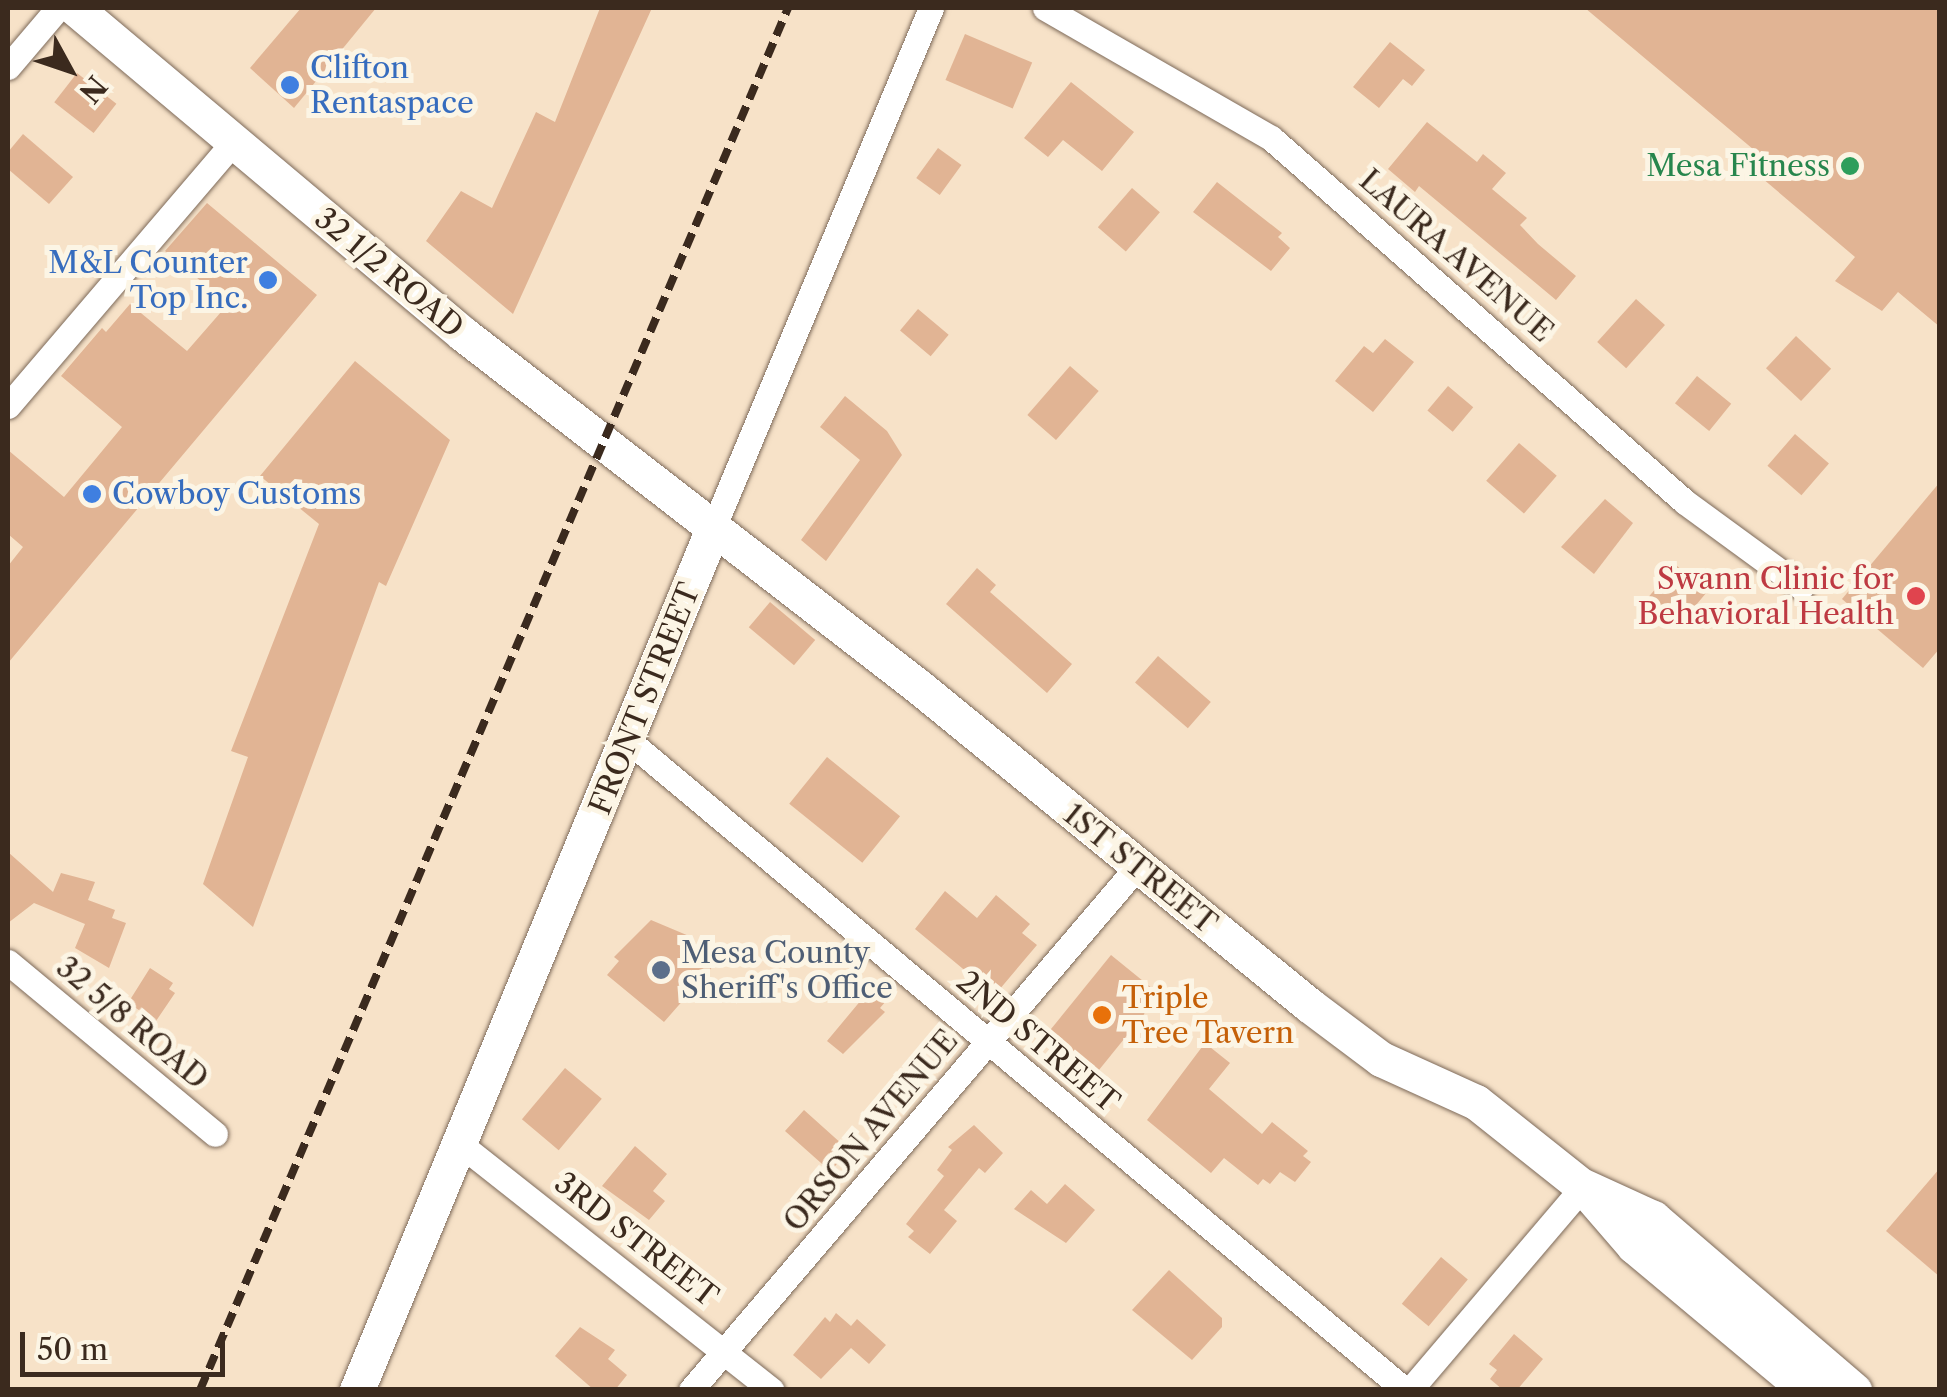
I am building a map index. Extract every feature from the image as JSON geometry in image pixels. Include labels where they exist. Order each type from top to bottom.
[{"type":"street","points":[[8,66],[58,8]]},
{"type":"street","name":"32 1/2 ROAD","points":[[75,8],[478,346],[714,526]]},
{"type":"street","name":"FRONT STREET","points":[[357,1390],[630,742],[714,526],[931,8]]},
{"type":"street","name":"LAURA AVENUE","points":[[1045,8],[1270,138],[1685,502],[1801,587]]},
{"type":"street","points":[[8,406],[234,143]]},
{"type":"street","name":"1ST STREET","points":[[714,526],[1365,1047],[1476,1102],[1582,1186],[1634,1246],[1806,1390]]},
{"type":"street","name":"2ND STREET","points":[[630,742],[1408,1390]]},
{"type":"street","name":"ORSON AVENUE","points":[[691,1390],[728,1352],[1137,867]]},
{"type":"street","name":"32 5/8 ROAD","points":[[8,962],[215,1134]]},
{"type":"street","name":"3RD STREET","points":[[460,1144],[728,1352],[771,1390]]},
{"type":"street","points":[[1408,1390],[1582,1186]]},
{"type":"street","name":"1ST STREET","points":[[1582,1186],[1653,1218],[1854,1390]]},
{"type":"building","points":[[301,8],[376,8],[294,108],[250,68]]},
{"type":"building","points":[[600,8],[652,8],[513,314],[426,241],[461,191],[492,208],[536,112],[555,122]]},
{"type":"building","points":[[1585,8],[1940,8],[1940,327],[1898,292],[1882,311],[1835,281],[1855,257],[1756,173],[1766,160]]},
{"type":"building","points":[[965,34],[1032,63],[1013,109],[945,80]]},
{"type":"building","points":[[1390,42],[1425,70],[1412,86],[1403,79],[1379,108],[1353,87]]},
{"type":"building","points":[[77,73],[116,104],[94,133],[54,102]]},
{"type":"building","points":[[1071,82],[1134,132],[1102,171],[1063,140],[1048,157],[1024,138]]},
{"type":"building","points":[[1427,122],[1477,162],[1483,154],[1506,173],[1492,189],[1527,218],[1520,225],[1538,244],[1576,276],[1556,300],[1419,186],[1415,192],[1388,169]]},
{"type":"building","points":[[23,134],[73,177],[49,204],[8,169],[8,152]]},
{"type":"building","points":[[938,148],[961,165],[940,195],[916,178]]},
{"type":"building","points":[[1217,182],[1282,233],[1278,237],[1290,248],[1271,271],[1193,212]]},
{"type":"building","points":[[1132,188],[1160,212],[1126,252],[1098,227]]},
{"type":"building","points":[[207,203],[317,295],[8,663],[8,566],[23,547],[8,534],[8,450],[64,497],[122,427],[61,376],[102,328],[106,332],[130,304],[187,351],[228,304],[165,251]]},
{"type":"building","points":[[1636,299],[1665,325],[1626,368],[1597,342]]},
{"type":"building","points":[[918,309],[949,335],[931,356],[900,330]]},
{"type":"building","points":[[1796,336],[1831,369],[1801,401],[1766,368]]},
{"type":"building","points":[[1385,339],[1414,362],[1373,412],[1335,381],[1364,346],[1373,353]]},
{"type":"building","points":[[355,361],[450,440],[386,586],[379,582],[253,927],[203,884],[248,757],[231,751],[319,524],[260,476]]},
{"type":"building","points":[[1070,366],[1099,391],[1056,440],[1027,415]]},
{"type":"building","points":[[1697,376],[1731,404],[1709,431],[1675,403]]},
{"type":"building","points":[[1448,386],[1473,407],[1453,432],[1427,411]]},
{"type":"building","points":[[845,396],[887,431],[902,455],[826,561],[801,540],[860,460],[820,427]]},
{"type":"building","points":[[1795,434],[1829,464],[1801,495],[1767,466]]},
{"type":"building","points":[[1519,443],[1557,476],[1524,514],[1486,481]]},
{"type":"building","points":[[1940,482],[1940,648],[1923,668],[1842,599]]},
{"type":"building","points":[[1605,499],[1633,523],[1594,574],[1561,547]]},
{"type":"building","points":[[1676,565],[1707,592],[1685,618],[1679,612],[1669,623],[1645,601]]},
{"type":"building","points":[[977,568],[996,585],[990,592],[1072,664],[1047,693],[946,604]]},
{"type":"building","points":[[770,602],[815,640],[794,665],[749,627]]},
{"type":"building","points":[[1158,656],[1211,702],[1188,728],[1135,682]]},
{"type":"building","points":[[827,757],[900,816],[862,863],[789,804]]},
{"type":"building","points":[[8,852],[53,892],[61,873],[95,882],[88,900],[115,910],[112,918],[126,923],[109,968],[75,948],[85,924],[34,903],[8,923]]},
{"type":"building","points":[[945,891],[977,918],[996,895],[1030,924],[1022,933],[1037,945],[999,990],[984,977],[980,983],[915,929]]},
{"type":"building","name":"Mesa County Sheriff's Office","points":[[651,920],[689,936],[714,965],[664,1022],[607,975],[619,961],[614,957]]},
{"type":"building","name":"Triple Tree Tavern","points":[[1111,955],[1160,995],[1095,1075],[1046,1036]]},
{"type":"building","points":[[150,968],[173,983],[169,989],[175,993],[156,1021],[128,1003]]},
{"type":"building","points":[[877,981],[892,994],[880,1008],[885,1012],[843,1054],[827,1041]]},
{"type":"building","points":[[1205,1043],[1230,1063],[1209,1089],[1262,1134],[1272,1122],[1308,1151],[1303,1156],[1311,1162],[1295,1182],[1280,1172],[1270,1184],[1263,1179],[1258,1185],[1224,1158],[1211,1173],[1147,1120]]},
{"type":"building","points":[[565,1068],[602,1099],[559,1150],[522,1119]]},
{"type":"building","points":[[804,1110],[843,1145],[838,1150],[845,1156],[830,1171],[785,1131]]},
{"type":"building","points":[[974,1125],[1003,1153],[985,1173],[979,1168],[944,1210],[957,1221],[930,1254],[908,1237],[914,1231],[906,1224],[944,1176],[937,1170],[952,1150],[948,1147]]},
{"type":"building","points":[[635,1146],[667,1174],[653,1191],[665,1201],[649,1220],[602,1186]]},
{"type":"building","points":[[1940,1168],[1940,1277],[1886,1231]]},
{"type":"building","points":[[1065,1184],[1095,1210],[1066,1243],[1014,1209],[1031,1190],[1047,1204]]},
{"type":"building","points":[[1441,1257],[1468,1279],[1429,1326],[1402,1304]]},
{"type":"building","points":[[1169,1270],[1222,1318],[1222,1327],[1192,1360],[1132,1310]]},
{"type":"building","points":[[836,1313],[851,1326],[857,1319],[886,1345],[869,1364],[851,1348],[821,1379],[793,1355],[825,1317],[830,1322]]},
{"type":"building","points":[[580,1327],[615,1350],[608,1359],[627,1375],[615,1390],[594,1390],[555,1356]]},
{"type":"building","points":[[1514,1334],[1543,1359],[1517,1390],[1503,1390],[1490,1379],[1497,1370],[1489,1364]]},
{"type":"railway","points":[[200,1390],[788,8]]},
{"type":"place","name":"Clifton Rentaspace","points":[[290,85]]},
{"type":"place","name":"Mesa Fitness","points":[[1850,166]]},
{"type":"place","name":"M&L Counter Top Inc.","points":[[268,280]]},
{"type":"place","name":"Cowboy Customs","points":[[92,494]]},
{"type":"place","name":"Swann Clinic for Behavioral Health","points":[[1916,596]]},
{"type":"place","name":"Mesa County Sheriff's Office","points":[[661,970]]},
{"type":"place","name":"Triple Tree Tavern","points":[[1102,1015]]}]
